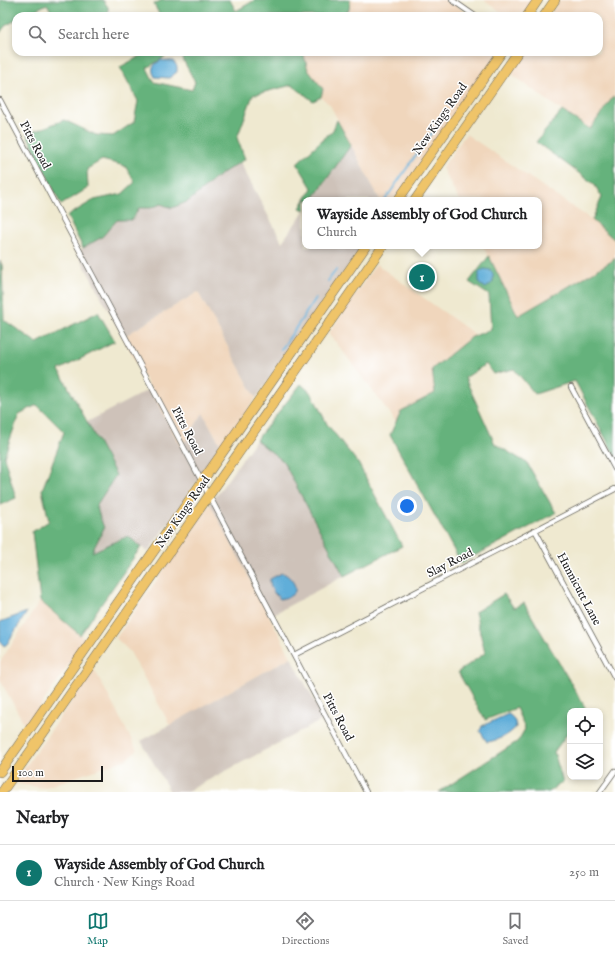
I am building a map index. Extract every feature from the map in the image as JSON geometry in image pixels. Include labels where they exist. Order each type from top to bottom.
[{"type":"highway","points":[[530,12],[538,0]]},
{"type":"highway","points":[[547,12],[555,0]]},
{"type":"highway","name":"New Kings Road","points":[[400,197],[499,56]]},
{"type":"highway","points":[[417,197],[515,56]]},
{"type":"highway","name":"New Kings Road","points":[[0,772],[364,249]]},
{"type":"highway","name":"New Kings Road","points":[[2,792],[381,249]]},
{"type":"street","points":[[452,0],[469,12]]},
{"type":"street","points":[[469,99],[480,107]]},
{"type":"street","name":"Pitts Road","points":[[0,100],[366,792]]},
{"type":"street","points":[[334,292],[346,300]]},
{"type":"street","points":[[571,387],[615,469]]},
{"type":"street","name":"Slay Road","points":[[294,655],[615,488]]},
{"type":"street","name":"Hunnicutt Lane","points":[[536,530],[615,678]]},
{"type":"street","points":[[85,650],[96,657]]},
{"type":"street","points":[[600,792],[615,771]]},
{"type":"shaded area","points":[[350,0],[448,0],[465,12],[345,12],[349,10]]},
{"type":"shaded area","points":[[484,0],[534,0],[525,12],[501,12]]},
{"type":"shaded area","points":[[560,0],[615,0],[615,98],[613,97],[590,129],[562,111],[510,73],[521,56],[603,56],[603,12],[552,12]]},
{"type":"shaded area","points":[[304,56],[496,56],[396,197],[378,197],[330,105],[321,97],[323,89],[308,70]]},
{"type":"shaded area","points":[[466,134],[592,220],[615,240],[615,258],[518,316],[484,249],[542,249],[542,197],[457,197],[442,168]]},
{"type":"shaded area","points":[[351,145],[378,197],[314,197]]},
{"type":"shaded area","points":[[240,162],[282,242],[302,214],[302,249],[360,249],[256,398],[198,292],[123,337],[77,252],[102,237],[117,220],[132,220],[139,208],[151,208],[161,204],[172,208]]},
{"type":"shaded area","points":[[376,264],[476,335],[470,338],[432,369],[435,393],[402,411],[396,422],[329,333]]},
{"type":"shaded area","points":[[198,292],[256,398],[221,446],[203,413],[181,448],[123,337]]},
{"type":"shaded area","points":[[150,389],[181,448],[203,413],[221,446],[148,552],[141,547],[92,552],[104,528],[96,506],[116,475],[87,422]]},
{"type":"shaded area","points":[[256,440],[283,461],[344,576],[270,616],[210,504]]},
{"type":"shaded area","points":[[210,504],[291,657],[170,725],[130,652],[116,638]]},
{"type":"shaded area","points":[[40,601],[86,640],[26,727],[0,680],[0,662]]},
{"type":"shaded area","points":[[291,657],[324,719],[186,792],[170,792],[141,741]]},
{"type":"shaded area","points":[[94,669],[137,750],[125,760],[43,788],[14,783]]},
{"type":"green space","points":[[0,0],[103,0],[108,7],[108,12],[52,12],[47,4],[31,12],[12,12],[12,22],[5,26],[0,33]]},
{"type":"green space","points":[[162,0],[230,0],[236,11],[255,0],[350,0],[349,10],[345,12],[158,12],[154,4]]},
{"type":"green space","points":[[141,56],[166,56],[147,68],[154,82],[192,90],[195,82],[181,56],[304,56],[308,70],[323,89],[321,97],[313,101],[292,85],[253,95],[237,138],[245,159],[221,174],[189,201],[172,208],[161,204],[151,208],[139,208],[132,220],[117,220],[102,237],[83,248],[67,216],[94,200],[122,194],[135,182],[125,166],[102,160],[87,169],[88,188],[61,205],[27,134],[64,120],[96,135],[113,136],[134,122],[138,101],[120,67]]},
{"type":"green space","points":[[613,97],[615,98],[615,240],[592,220],[602,197],[594,184],[536,142],[562,111],[590,129]]},
{"type":"green space","points":[[337,120],[351,145],[314,197],[307,197],[312,188],[297,163],[333,130]]},
{"type":"green space","points":[[489,256],[518,316],[615,258],[615,456],[575,381],[535,394],[514,369],[493,374],[486,364],[465,378],[495,444],[527,463],[556,513],[461,563],[390,435],[401,411],[435,393],[432,369],[470,338],[491,329],[489,295],[469,282]]},
{"type":"green space","points":[[0,261],[2,265],[4,320],[37,343],[98,312],[115,341],[59,370],[116,475],[96,506],[104,528],[92,552],[128,536],[141,547],[80,635],[40,601],[32,532],[49,521],[42,490],[64,432],[37,405],[19,414],[4,457],[16,498],[0,505]]},
{"type":"green space","points":[[301,384],[312,394],[327,424],[358,463],[402,546],[344,576],[283,461],[256,440]]},
{"type":"green space","points":[[504,594],[514,608],[524,603],[585,708],[567,708],[567,734],[554,752],[563,782],[549,792],[439,792],[518,741],[525,729],[516,708],[485,720],[458,672],[485,653],[475,612]]},
{"type":"water","points":[[161,60],[173,61],[177,66],[177,72],[169,78],[155,77],[153,67]]},
{"type":"water","points":[[484,269],[490,270],[493,274],[493,282],[486,288],[479,284],[479,272]]},
{"type":"water","points":[[282,573],[288,576],[293,582],[295,591],[292,595],[280,599],[272,590],[270,579]]},
{"type":"water","points":[[27,612],[7,644],[4,646],[0,641],[0,622]]},
{"type":"water","points":[[508,714],[514,719],[516,727],[503,737],[487,742],[480,731],[482,726]]},
{"type":"waterway","points":[[426,141],[444,116]]},
{"type":"waterway","points":[[387,197],[420,149]]},
{"type":"waterway","points":[[328,281],[336,270]]},
{"type":"waterway","points":[[281,350],[316,298]]},
{"type":"place","name":"Wayside Assembly of God Church","points":[[422,277]]}]
